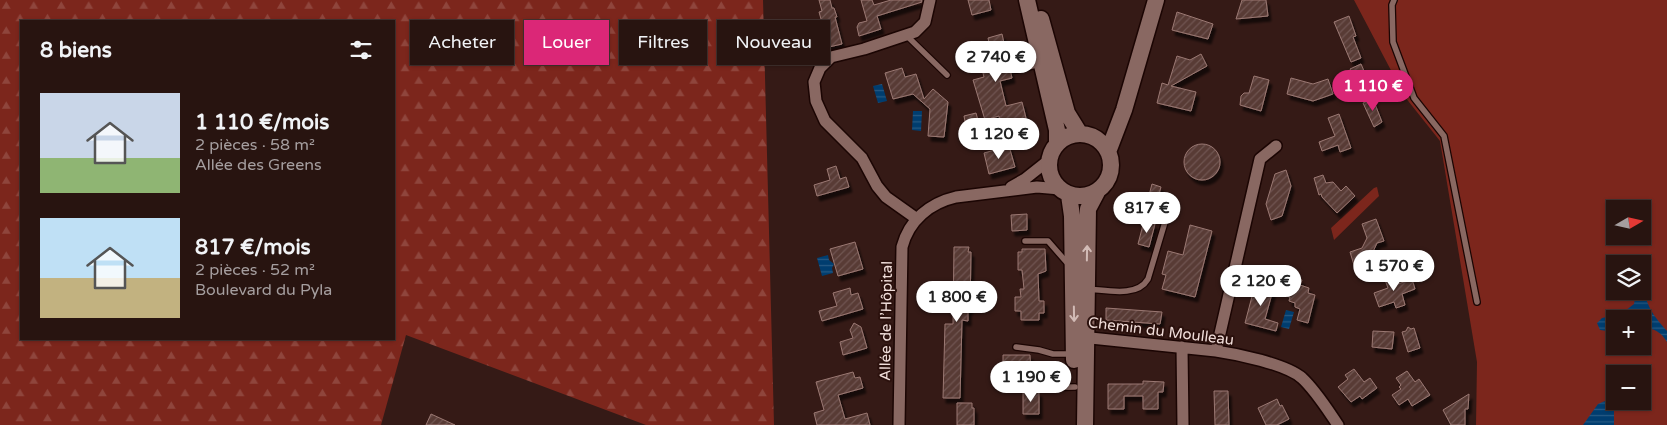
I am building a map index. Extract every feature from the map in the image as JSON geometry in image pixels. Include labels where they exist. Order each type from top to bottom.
[{"type":"main road","points":[[1027,0],[1044,57],[1068,113],[1085,135],[1097,139],[1108,152],[1111,160],[1108,178],[1104,186],[1097,192],[1088,209],[1080,289],[1080,337],[1085,425]]},
{"type":"main road","points":[[1036,0],[1056,126],[1057,144]]},
{"type":"main road","points":[[1108,152],[1124,110],[1156,0]]},
{"type":"main road","points":[[1097,192],[1084,196],[1065,192],[1053,181],[1049,170],[1052,150],[1069,136],[1085,135],[1111,125],[1124,110]]},
{"type":"main road","points":[[1065,192],[1072,216],[1073,270],[1080,289]]},
{"type":"main road","points":[[1076,425],[1074,354],[1080,337]]},
{"type":"street","points":[[917,219],[886,197],[877,186],[862,158],[825,122],[818,109],[814,87],[817,72],[826,60],[831,57],[907,36],[921,28],[927,15],[930,0]]},
{"type":"street","points":[[1216,350],[1260,159],[1276,146]]},
{"type":"street","name":"Allée de l’Hôpital","points":[[997,192],[1025,179],[1049,160]]},
{"type":"street","name":"Allée de l’Hôpital","points":[[899,425],[902,247],[905,235],[925,210],[943,200],[1038,187],[1065,192]]},
{"type":"street","name":"Chemin du Moulleau","points":[[1080,337],[1216,350],[1233,353],[1291,371],[1301,377],[1310,387],[1338,425]]},
{"type":"street","points":[[1182,347],[1183,425]]},
{"type":"lane","points":[[1394,0],[1392,5],[1393,42],[1414,98],[1444,136],[1478,302]]},
{"type":"lane","points":[[907,36],[947,74]]},
{"type":"lane","points":[[1010,50],[1044,57]]},
{"type":"lane","points":[[1016,70],[1044,57]]},
{"type":"lane","points":[[1080,289],[1128,290],[1141,288],[1148,279],[1171,202]]},
{"type":"lane","points":[[1025,241],[1048,241],[1073,270]]},
{"type":"lane","points":[[1016,347],[1053,354],[1074,354]]},
{"type":"lane","points":[[1025,388],[1075,388]]},
{"type":"green space","points":[[0,0],[763,0],[764,20],[717,20],[717,65],[765,65],[774,425],[646,425],[406,335],[381,425],[0,425]]},
{"type":"green space","points":[[1354,0],[1667,0],[1667,425],[1476,425],[1477,362],[1440,141],[1405,97]]},
{"type":"green space","points":[[1377,187],[1379,196],[1334,240],[1331,228]]},
{"type":"water","points":[[882,84],[887,101],[878,103],[873,86]]},
{"type":"water","points":[[913,111],[922,111],[921,131],[912,130]]},
{"type":"water","points":[[828,255],[829,260],[834,264],[832,268],[833,273],[822,276],[817,258]]},
{"type":"water","points":[[1635,300],[1647,300],[1651,310],[1626,310],[1634,304]]},
{"type":"water","points":[[1286,310],[1294,312],[1289,329],[1281,327]]},
{"type":"water","points":[[1651,311],[1667,331],[1667,342],[1657,331],[1651,329]]},
{"type":"water","points":[[1606,317],[1606,331],[1600,330],[1597,323]]},
{"type":"water","points":[[1606,401],[1606,410],[1614,410],[1614,425],[1583,425],[1598,404]]},
{"type":"building","points":[[819,0],[830,0],[837,17],[835,17],[842,44],[830,47],[830,20],[821,20],[819,12],[822,11]]},
{"type":"building","points":[[861,0],[872,0],[874,5],[891,0],[922,0],[922,2],[877,16],[881,29],[859,36],[857,27],[859,23],[867,21]]},
{"type":"building","points":[[968,0],[989,0],[991,10],[972,15]]},
{"type":"building","points":[[1242,0],[1266,0],[1268,16],[1236,19]]},
{"type":"building","points":[[1177,12],[1213,24],[1208,39],[1172,30]]},
{"type":"building","points":[[1349,16],[1356,36],[1353,37],[1361,58],[1351,62],[1334,22]]},
{"type":"building","points":[[1002,34],[1012,78],[1000,81],[1006,106],[1022,102],[1026,118],[1001,124],[999,116],[985,120],[973,80],[984,77],[977,50],[990,47],[988,38]]},
{"type":"building","points":[[1201,54],[1207,66],[1171,86],[1196,92],[1191,111],[1157,103],[1162,83],[1168,85],[1177,56],[1190,60]]},
{"type":"building","points":[[1361,64],[1368,80],[1357,84],[1350,69]]},
{"type":"building","points":[[902,68],[905,77],[916,74],[924,99],[933,89],[948,102],[944,137],[928,136],[930,109],[913,94],[893,99],[885,73]]},
{"type":"building","points":[[1254,76],[1269,80],[1261,111],[1240,105],[1241,96],[1244,93],[1249,93]]},
{"type":"building","points":[[1291,78],[1313,84],[1328,79],[1333,94],[1313,101],[1287,94]]},
{"type":"building","points":[[1373,99],[1382,122],[1374,127],[1363,103]]},
{"type":"building","points":[[976,113],[979,124],[966,127],[964,116]]},
{"type":"building","points":[[1339,114],[1351,148],[1340,152],[1338,145],[1322,151],[1319,142],[1335,136],[1328,118]]},
{"type":"building","points":[[1202,144],[1215,149],[1220,162],[1215,175],[1202,180],[1189,175],[1184,162],[1189,149]]},
{"type":"building","points":[[1009,146],[1015,167],[989,174],[984,153]]},
{"type":"building","points":[[836,166],[840,179],[846,177],[849,187],[817,196],[814,185],[830,180],[827,169]]},
{"type":"building","points":[[1286,170],[1291,186],[1282,216],[1271,220],[1266,204],[1275,174]]},
{"type":"building","points":[[1323,175],[1326,183],[1333,182],[1341,191],[1346,186],[1355,196],[1337,213],[1321,194],[1319,195],[1314,178]]},
{"type":"building","points":[[1152,184],[1161,187],[1157,201],[1148,199]]},
{"type":"building","points":[[1027,214],[1027,230],[1012,231],[1011,215]]},
{"type":"building","points":[[1376,219],[1384,241],[1377,243],[1371,256],[1366,258],[1367,261],[1354,265],[1350,252],[1362,248],[1367,238],[1362,224]]},
{"type":"building","points":[[1144,221],[1155,224],[1149,247],[1138,244]]},
{"type":"building","points":[[1190,225],[1212,231],[1195,297],[1162,289],[1166,275],[1162,274],[1168,251],[1183,255]]},
{"type":"building","points":[[855,242],[863,269],[838,276],[830,249]]},
{"type":"building","points":[[954,247],[969,247],[968,252],[971,252],[970,309],[968,309],[968,321],[962,320],[960,398],[943,398],[945,324],[953,324]]},
{"type":"building","points":[[1022,249],[1045,249],[1046,271],[1038,274],[1039,301],[1044,301],[1044,313],[1039,313],[1039,320],[1021,320],[1021,311],[1015,311],[1015,297],[1021,297],[1020,289],[1024,289],[1022,270],[1018,270],[1018,252],[1022,252]]},
{"type":"building","points":[[1395,273],[1398,284],[1412,279],[1415,289],[1402,294],[1405,305],[1396,308],[1394,302],[1379,307],[1374,293],[1388,288],[1384,277]]},
{"type":"building","points":[[1291,277],[1302,280],[1300,285],[1309,288],[1308,293],[1315,295],[1308,323],[1297,320],[1300,309],[1295,307],[1295,303],[1289,301],[1290,297],[1286,296]]},
{"type":"building","points":[[1259,278],[1269,281],[1267,288],[1273,290],[1265,319],[1278,323],[1276,331],[1245,323],[1255,285],[1257,286]]},
{"type":"building","points":[[850,288],[851,295],[858,293],[863,309],[822,321],[819,311],[837,306],[833,293]]},
{"type":"building","points":[[1106,308],[1162,312],[1160,324],[1106,320]]},
{"type":"building","points":[[854,323],[861,327],[867,348],[843,355],[840,342],[853,338],[850,330]]},
{"type":"building","points":[[1408,327],[1414,328],[1420,348],[1408,352],[1402,332],[1406,331]]},
{"type":"building","points":[[1373,331],[1394,332],[1392,349],[1372,347]]},
{"type":"building","points":[[1003,355],[1030,355],[1031,375],[1003,375]]},
{"type":"building","points":[[1354,369],[1364,382],[1370,378],[1377,388],[1362,399],[1360,396],[1351,402],[1338,387],[1348,379],[1345,375]]},
{"type":"building","points":[[1407,371],[1415,382],[1419,379],[1430,395],[1412,406],[1408,399],[1399,405],[1392,395],[1401,389],[1399,387],[1401,385],[1396,378]]},
{"type":"building","points":[[853,372],[855,378],[860,377],[863,388],[838,395],[845,419],[867,413],[870,425],[817,425],[814,413],[824,410],[816,382]]},
{"type":"building","points":[[1143,381],[1164,382],[1163,392],[1158,392],[1158,409],[1143,409],[1143,396],[1124,396],[1124,409],[1108,409],[1108,384],[1143,384]]},
{"type":"building","points":[[1214,391],[1228,391],[1229,425],[1215,425]]},
{"type":"building","points":[[1023,392],[1039,392],[1039,414],[1023,414]]},
{"type":"building","points":[[1469,394],[1468,409],[1465,409],[1465,425],[1451,425],[1443,410]]},
{"type":"building","points":[[1277,399],[1289,419],[1277,425],[1266,425],[1258,408]]},
{"type":"building","points":[[957,403],[972,403],[972,408],[974,408],[974,425],[957,425]]},
{"type":"building","points":[[431,414],[455,425],[426,425]]}]
